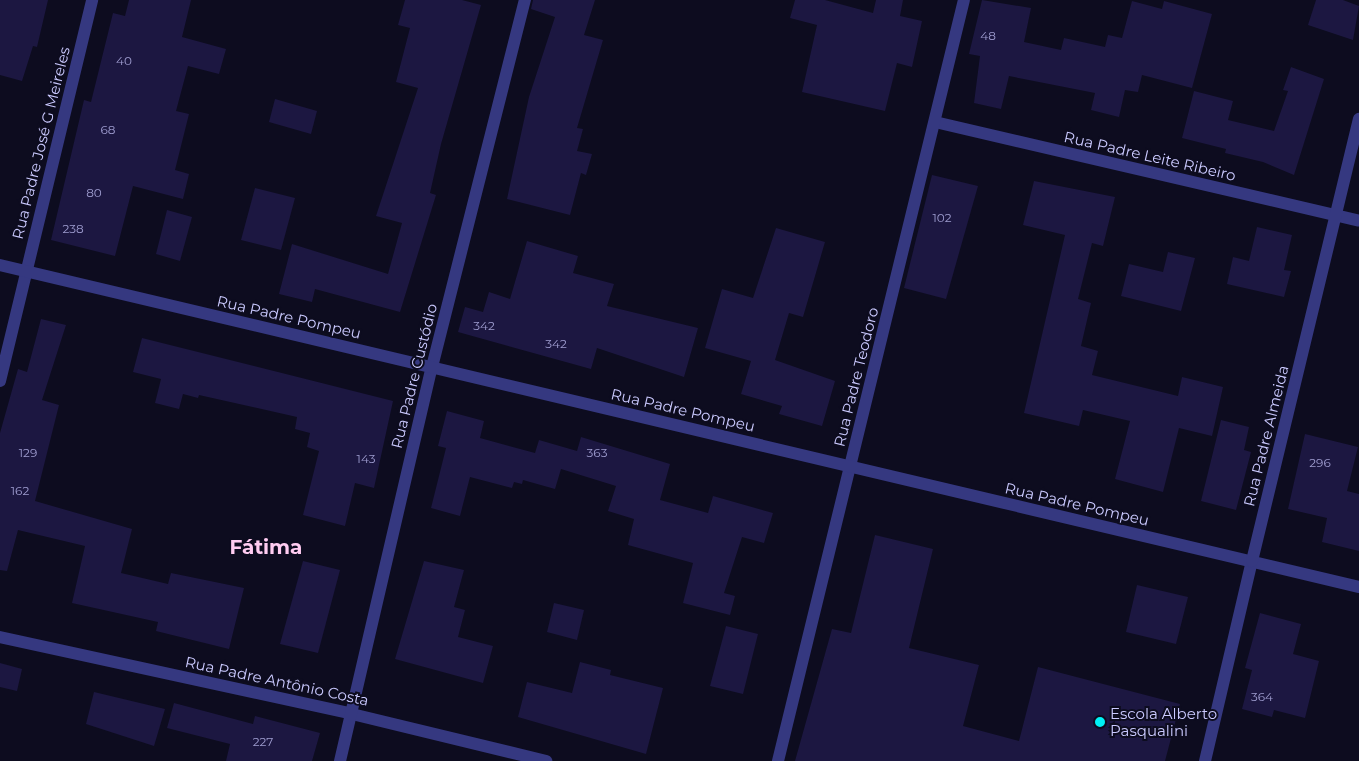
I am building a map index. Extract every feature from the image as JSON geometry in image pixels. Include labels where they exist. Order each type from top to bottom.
[{"type":"street","name":"Rua Padre José G Meireles","points":[[0,381],[92,0]]},
{"type":"street","name":"Rua Padre Custódio","points":[[340,761],[432,367],[525,0]]},
{"type":"street","name":"Rua Padre Teodoro","points":[[778,761],[964,0]]},
{"type":"street","name":"Rua Padre Almeida","points":[[1205,761],[1359,119]]},
{"type":"street","name":"Rua Padre Leite Ribeiro","points":[[935,122],[1359,221]]},
{"type":"street","name":"Rua Padre Pompeu","points":[[0,265],[1359,587]]},
{"type":"street","name":"Rua Padre Antônio Costa","points":[[0,637],[352,714],[546,761]]},
{"type":"building","points":[[0,0],[48,0],[37,47],[33,46],[22,81],[0,75]]},
{"type":"building","points":[[129,0],[191,0],[182,37],[226,49],[219,74],[188,66],[176,111],[189,114],[175,170],[189,174],[183,199],[133,186],[115,256],[51,240],[84,100],[91,102],[113,13],[125,16]]},
{"type":"building","points":[[405,0],[462,0],[481,5],[441,144],[430,193],[436,195],[400,312],[315,289],[312,302],[279,294],[292,244],[388,274],[402,223],[376,216],[418,88],[396,82],[410,28],[398,25]]},
{"type":"building","points":[[533,0],[595,0],[584,35],[603,40],[577,128],[583,129],[577,151],[592,154],[586,175],[581,173],[570,215],[507,199],[529,97],[555,17],[531,9]]},
{"type":"building","points":[[795,0],[825,0],[873,13],[876,0],[903,0],[900,16],[922,21],[912,67],[897,63],[885,111],[802,92],[817,25],[790,18]]},
{"type":"building","points":[[982,0],[1031,8],[1024,42],[1061,50],[1064,38],[1105,47],[1108,35],[1122,38],[1132,1],[1162,9],[1164,1],[1212,14],[1192,88],[1142,75],[1138,92],[1125,90],[1119,117],[1091,110],[1095,93],[1009,76],[1001,109],[974,103],[980,56],[969,54]]},
{"type":"building","points":[[1316,0],[1343,0],[1359,6],[1353,40],[1308,25]]},
{"type":"building","points":[[1291,67],[1324,79],[1294,175],[1263,162],[1225,153],[1226,149],[1182,138],[1194,91],[1233,101],[1228,120],[1274,131],[1288,91],[1283,90]]},
{"type":"building","points":[[275,99],[317,111],[311,134],[269,122]]},
{"type":"building","points":[[932,175],[978,186],[946,299],[904,288]]},
{"type":"building","points":[[1034,181],[1115,197],[1103,246],[1092,243],[1078,299],[1091,303],[1081,346],[1098,351],[1092,375],[1178,396],[1182,377],[1223,387],[1212,436],[1179,428],[1163,492],[1115,479],[1130,421],[1083,410],[1079,426],[1024,413],[1065,235],[1023,225]]},
{"type":"building","points":[[255,188],[295,198],[281,250],[241,240]]},
{"type":"building","points":[[167,210],[192,217],[180,261],[156,254]]},
{"type":"building","points":[[1257,227],[1292,235],[1284,270],[1291,271],[1284,297],[1227,284],[1233,257],[1249,261]]},
{"type":"building","points":[[776,228],[825,242],[803,317],[789,313],[775,360],[835,381],[822,426],[779,414],[782,406],[741,394],[751,361],[705,348],[722,289],[753,298]]},
{"type":"building","points":[[527,241],[578,256],[573,273],[614,284],[607,306],[698,328],[684,377],[597,348],[591,369],[458,332],[465,307],[483,312],[489,292],[510,299]]},
{"type":"building","points":[[1168,252],[1195,258],[1181,311],[1121,296],[1129,264],[1163,272]]},
{"type":"building","points":[[41,319],[66,325],[42,400],[59,405],[35,501],[132,529],[121,573],[168,584],[171,573],[244,588],[229,649],[156,631],[158,622],[72,603],[85,546],[18,530],[7,571],[0,570],[0,433],[18,369],[27,372]]},
{"type":"building","points":[[142,338],[393,401],[374,488],[355,483],[345,526],[303,515],[319,451],[307,447],[310,433],[295,429],[297,417],[199,395],[198,398],[183,394],[179,409],[155,403],[161,379],[133,372]]},
{"type":"building","points":[[447,411],[484,421],[480,438],[535,453],[539,440],[577,451],[581,437],[670,464],[660,500],[708,513],[713,496],[773,513],[764,543],[742,537],[724,593],[735,596],[730,615],[683,603],[693,563],[628,545],[634,519],[608,511],[616,486],[561,469],[555,489],[523,480],[522,484],[514,482],[512,488],[470,477],[460,516],[431,508],[446,448],[438,446]]},
{"type":"building","points":[[1221,420],[1249,427],[1244,450],[1251,452],[1236,510],[1201,501]]},
{"type":"building","points":[[1305,434],[1358,447],[1347,491],[1359,494],[1359,551],[1322,542],[1327,518],[1288,509]]},
{"type":"building","points":[[875,535],[933,549],[909,648],[979,665],[963,726],[1019,741],[1038,667],[1180,704],[1165,761],[795,761],[832,629],[851,633]]},
{"type":"building","points":[[303,561],[340,570],[318,653],[280,644]]},
{"type":"building","points":[[424,561],[464,570],[454,607],[465,610],[458,637],[493,646],[483,683],[395,659]]},
{"type":"building","points":[[1137,585],[1188,597],[1176,644],[1126,632]]},
{"type":"building","points":[[554,603],[584,610],[577,640],[547,632]]},
{"type":"building","points":[[1260,613],[1301,624],[1293,654],[1319,661],[1305,718],[1274,710],[1272,717],[1242,709],[1252,670],[1245,668]]},
{"type":"building","points":[[726,626],[758,634],[743,694],[710,686]]},
{"type":"building","points":[[580,662],[611,670],[610,675],[663,688],[646,754],[518,717],[527,682],[572,693]]},
{"type":"building","points":[[0,663],[22,669],[17,691],[0,687]]},
{"type":"building","points":[[94,692],[165,709],[154,746],[86,724]]},
{"type":"building","points":[[174,703],[253,724],[255,716],[320,733],[312,761],[226,761],[230,744],[167,728]]},
{"type":"place","name":"Escola Alberto Pasqualini","points":[[1100,722]]},
{"type":"district","name":"Fátima","points":[[266,547]]}]
